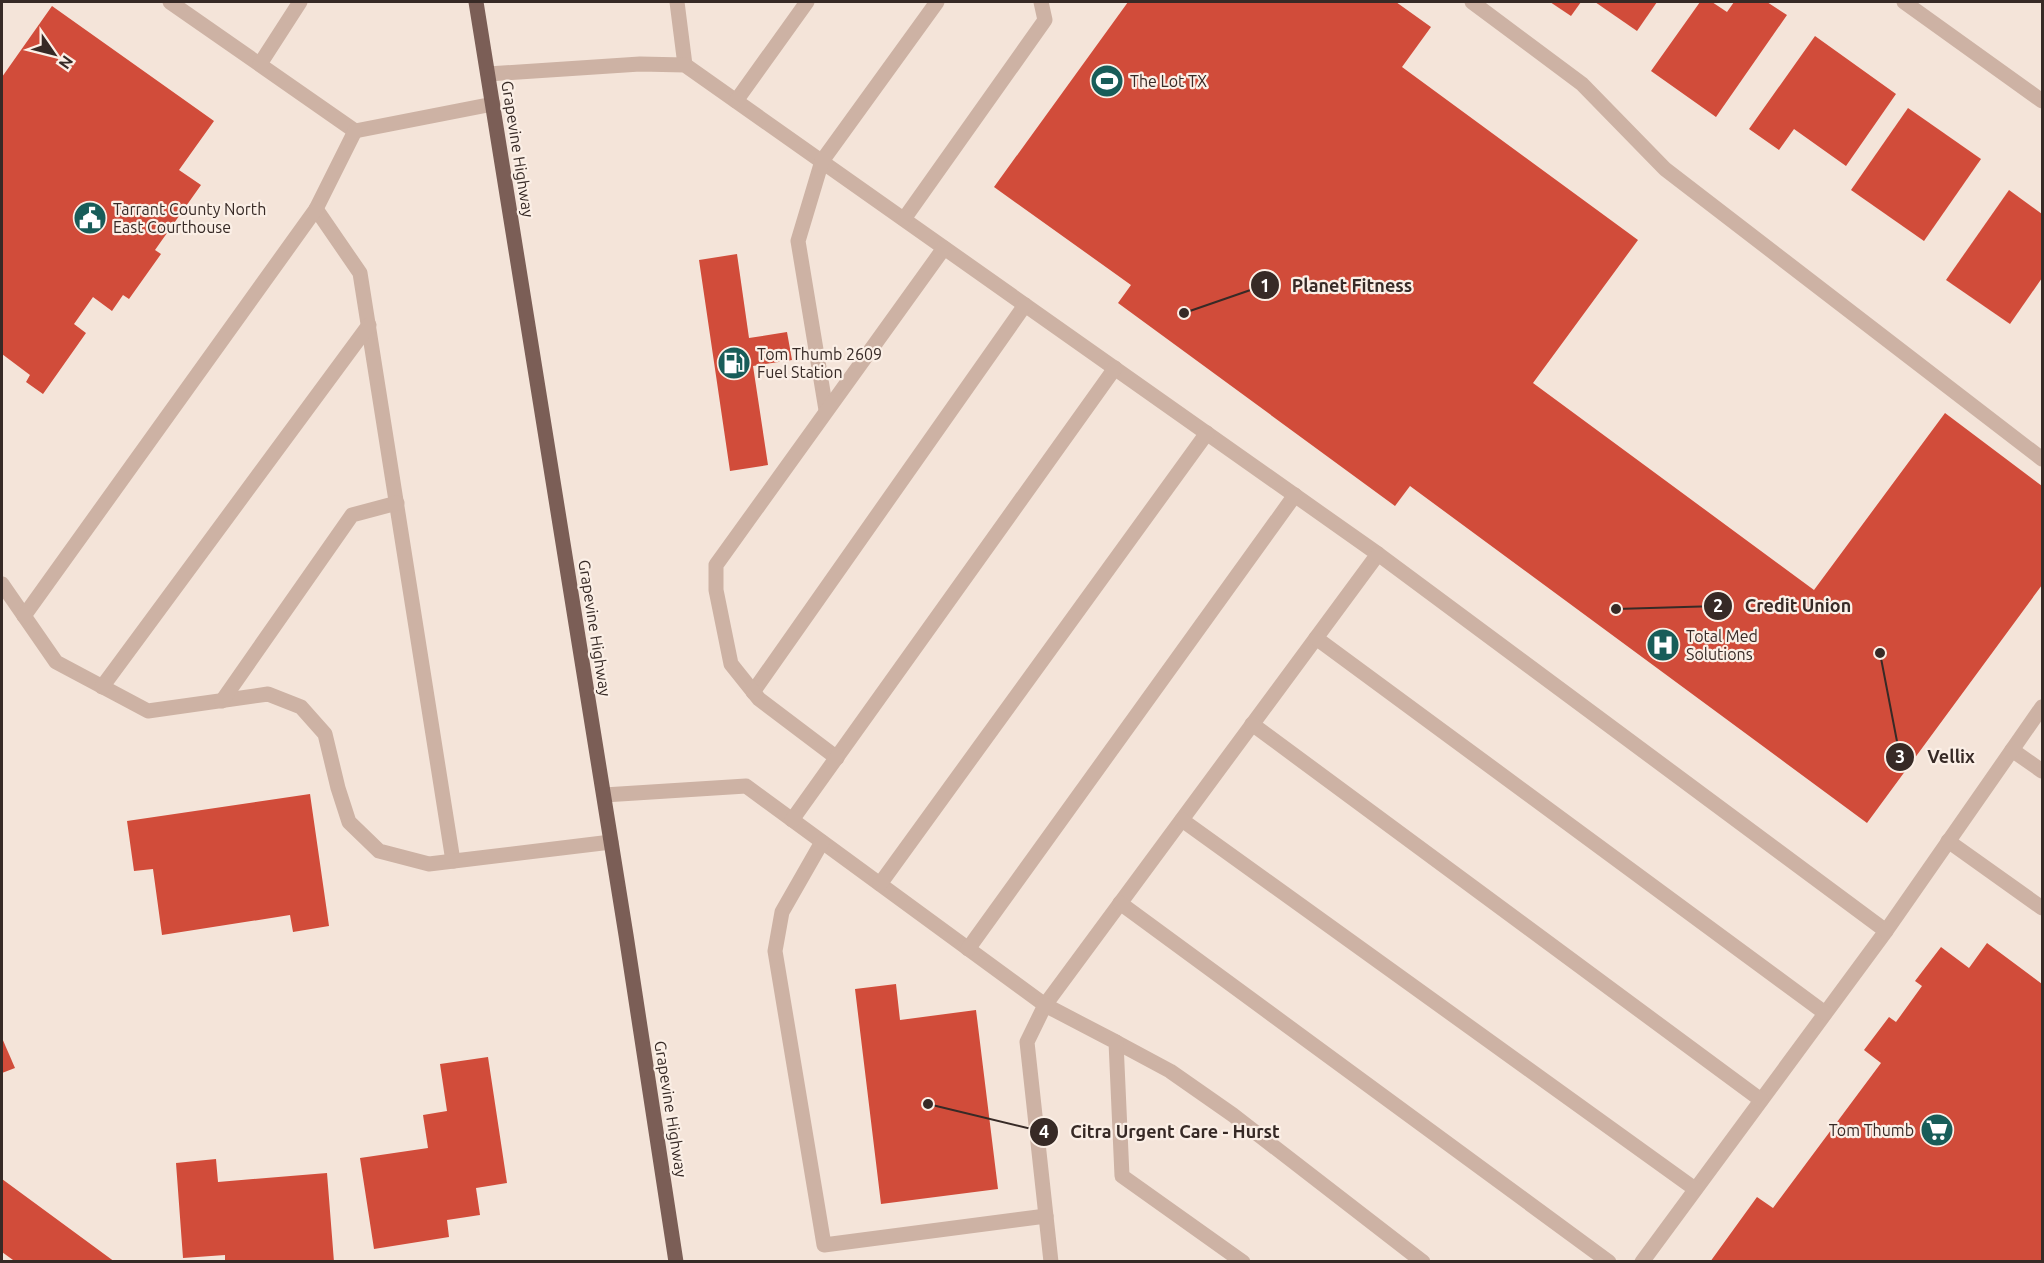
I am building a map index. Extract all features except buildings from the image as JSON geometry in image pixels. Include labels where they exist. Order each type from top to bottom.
[{"type":"main road","name":"Grapevine Highway","points":[[476,2],[604,795],[676,1262]]},
{"type":"street","points":[[170,2],[355,131],[493,104]]},
{"type":"street","points":[[260,64],[300,2]]},
{"type":"street","points":[[677,2],[685,65]]},
{"type":"street","points":[[736,100],[806,2]]},
{"type":"street","points":[[826,410],[798,241],[822,161],[937,2]]},
{"type":"street","points":[[904,219],[1045,20],[1041,2]]},
{"type":"street","points":[[1472,2],[1582,84],[1665,169],[2043,459]]},
{"type":"street","points":[[1904,2],[2043,101]]},
{"type":"street","points":[[488,74],[640,64],[685,65],[1378,554],[1887,930]]},
{"type":"street","points":[[24,616],[316,209],[355,131]]},
{"type":"street","points":[[316,209],[360,273],[453,861]]},
{"type":"street","points":[[837,758],[759,699],[731,664],[716,590],[716,565],[944,248]]},
{"type":"street","points":[[753,692],[1025,305]]},
{"type":"street","points":[[102,687],[369,325]]},
{"type":"street","points":[[792,820],[1115,368]]},
{"type":"street","points":[[880,884],[1207,433]]},
{"type":"street","points":[[968,949],[1294,495]]},
{"type":"street","points":[[222,700],[352,515],[397,504]]},
{"type":"street","points":[[1051,1262],[1026,1042],[1045,1005],[1378,554]]},
{"type":"street","points":[[2,584],[56,662],[148,711],[268,694],[301,707],[325,734],[349,822],[379,851],[429,864],[611,842]]},
{"type":"street","points":[[1316,638],[1825,1013]]},
{"type":"street","points":[[1641,1262],[1887,930],[2043,707]]},
{"type":"street","points":[[1252,724],[1761,1100]]},
{"type":"street","points":[[2012,750],[2043,771]]},
{"type":"street","points":[[604,795],[746,786],[1045,1005],[1170,1071],[1233,1115],[1422,1262]]},
{"type":"street","points":[[1182,820],[1695,1189]]},
{"type":"street","points":[[1948,841],[2043,908]]},
{"type":"street","points":[[822,842],[782,912],[775,951],[824,1245],[1046,1216]]},
{"type":"street","points":[[1120,903],[1609,1262]]},
{"type":"street","points":[[1116,1042],[1122,1176],[1243,1262]]},
{"type":"place","name":"The Lot TX","points":[[1107,81]]},
{"type":"place","name":"Tarrant County North East Courthouse","points":[[90,218]]},
{"type":"place","name":"Planet Fitness","points":[[1184,313]]},
{"type":"place","name":"Tom Thumb 2609 Fuel Station","points":[[734,363]]},
{"type":"place","name":"Credit Union","points":[[1616,609]]},
{"type":"place","name":"Total Med Solutions","points":[[1663,645]]},
{"type":"place","name":"Vellix","points":[[1880,653]]},
{"type":"place","name":"Citra Urgent Care - Hurst","points":[[928,1104]]},
{"type":"place","name":"Tom Thumb","points":[[1937,1130]]}]
